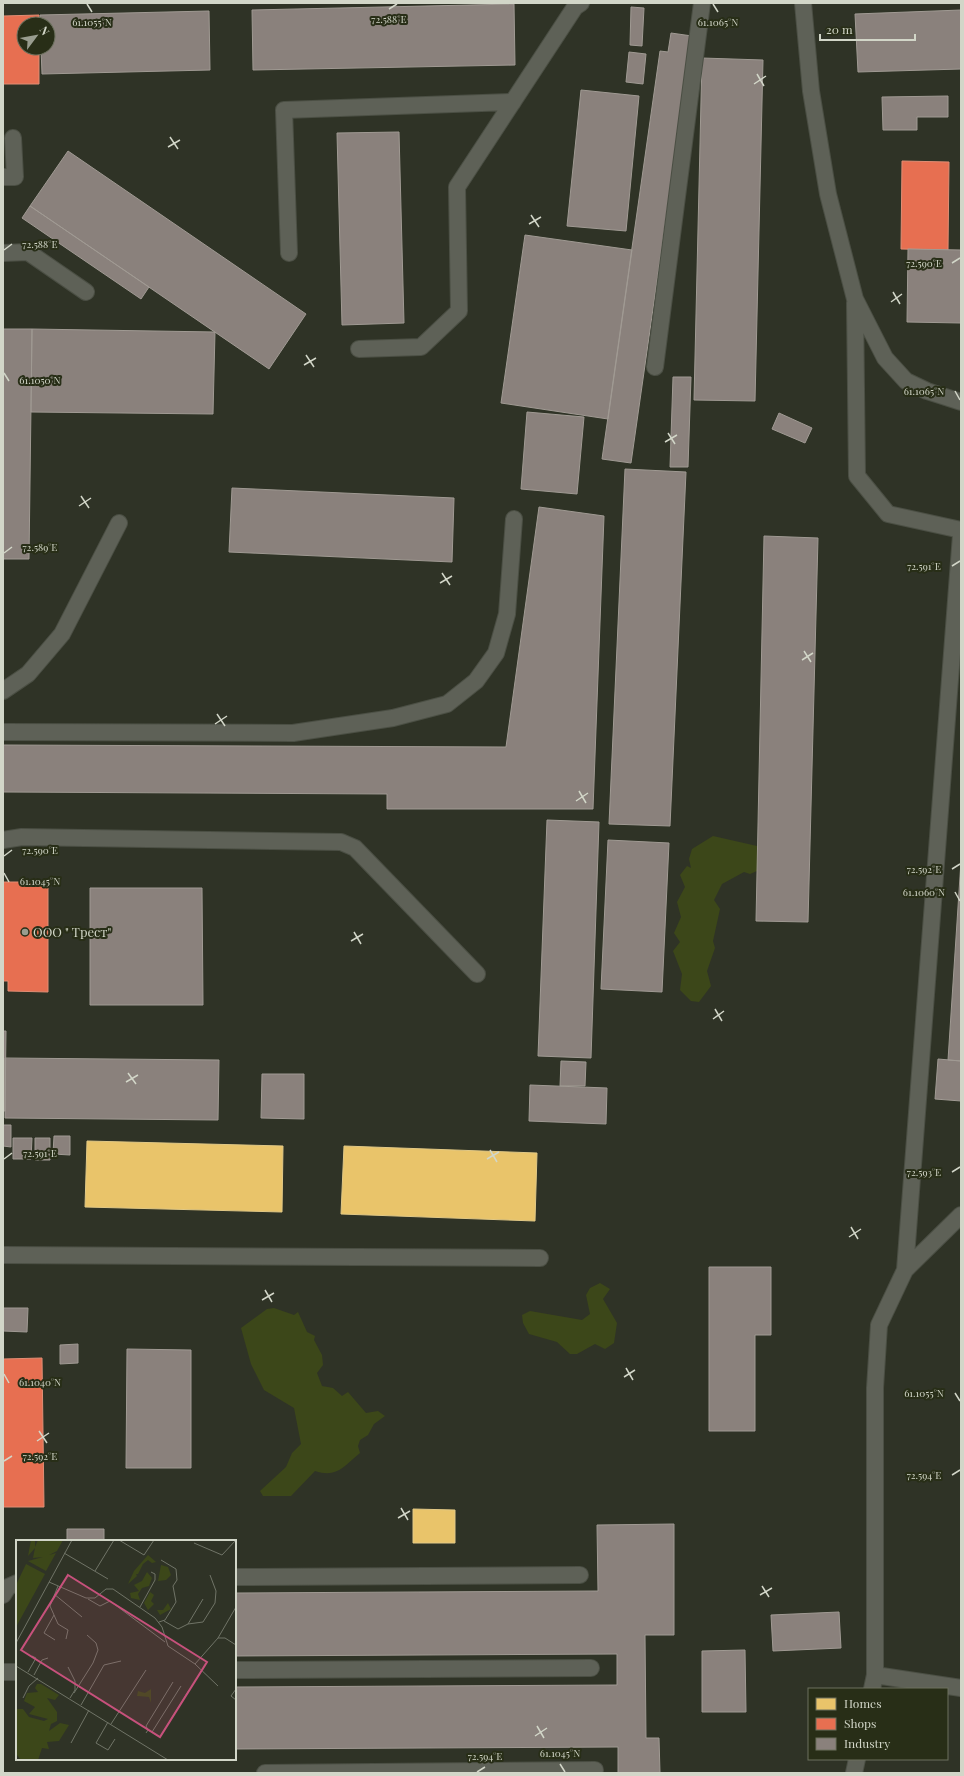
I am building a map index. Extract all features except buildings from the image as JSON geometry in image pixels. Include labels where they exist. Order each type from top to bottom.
[{"type":"lane","points":[[359,349],[421,348],[459,311],[457,187],[575,7],[581,3]]},
{"type":"lane","points":[[655,367],[702,3]]},
{"type":"lane","points":[[803,3],[811,91],[828,194],[855,299],[885,358],[906,381],[927,391],[961,402]]},
{"type":"lane","points":[[289,253],[284,110],[513,102]]},
{"type":"lane","points":[[3,177],[15,177],[13,138]]},
{"type":"lane","points":[[3,253],[28,252],[86,292]]},
{"type":"lane","points":[[855,299],[857,476],[888,514],[961,530]]},
{"type":"lane","points":[[3,732],[293,733],[393,718],[448,704],[476,681],[496,653],[507,614],[514,519]]},
{"type":"lane","points":[[3,691],[28,674],[62,634],[119,523]]},
{"type":"lane","points":[[905,1270],[961,535]]},
{"type":"lane","points":[[3,840],[22,837],[341,842],[355,848],[477,974]]},
{"type":"lane","points":[[961,1215],[905,1270],[879,1325],[875,1388],[873,1682],[961,1688]]},
{"type":"lane","points":[[3,1255],[540,1258]]},
{"type":"lane","points":[[236,1577],[580,1575]]},
{"type":"lane","points":[[3,1595],[8,1587],[16,1583]]},
{"type":"lane","points":[[236,1670],[591,1668]]},
{"type":"lane","points":[[3,1672],[16,1672]]},
{"type":"lane","points":[[854,1773],[857,1760]]},
{"type":"lane","points":[[265,1773],[595,1770]]},
{"type":"green space","points":[[713,836],[757,846],[761,859],[757,871],[750,874],[744,872],[722,884],[714,900],[720,909],[713,941],[715,948],[707,971],[711,986],[699,1002],[691,1001],[680,990],[682,974],[673,951],[680,942],[674,933],[681,917],[677,902],[685,887],[680,875],[687,866],[691,868],[689,859],[692,849]]},
{"type":"green space","points":[[600,1283],[610,1289],[603,1299],[617,1323],[614,1343],[605,1349],[595,1344],[577,1354],[570,1354],[557,1342],[529,1334],[523,1323],[522,1315],[530,1311],[582,1320],[590,1314],[586,1295],[590,1288]]},
{"type":"green space","points":[[274,1308],[294,1315],[298,1312],[307,1332],[315,1336],[314,1340],[322,1355],[323,1365],[317,1373],[322,1386],[333,1388],[342,1396],[348,1392],[366,1413],[378,1411],[385,1416],[374,1424],[368,1435],[360,1440],[358,1446],[360,1453],[349,1463],[334,1472],[323,1473],[315,1471],[291,1496],[263,1496],[260,1491],[286,1467],[292,1453],[301,1444],[294,1408],[264,1390],[251,1364],[241,1328],[267,1309]]},
{"type":"place","name":"ООО \" Трест\"","points":[[25,932]]}]
